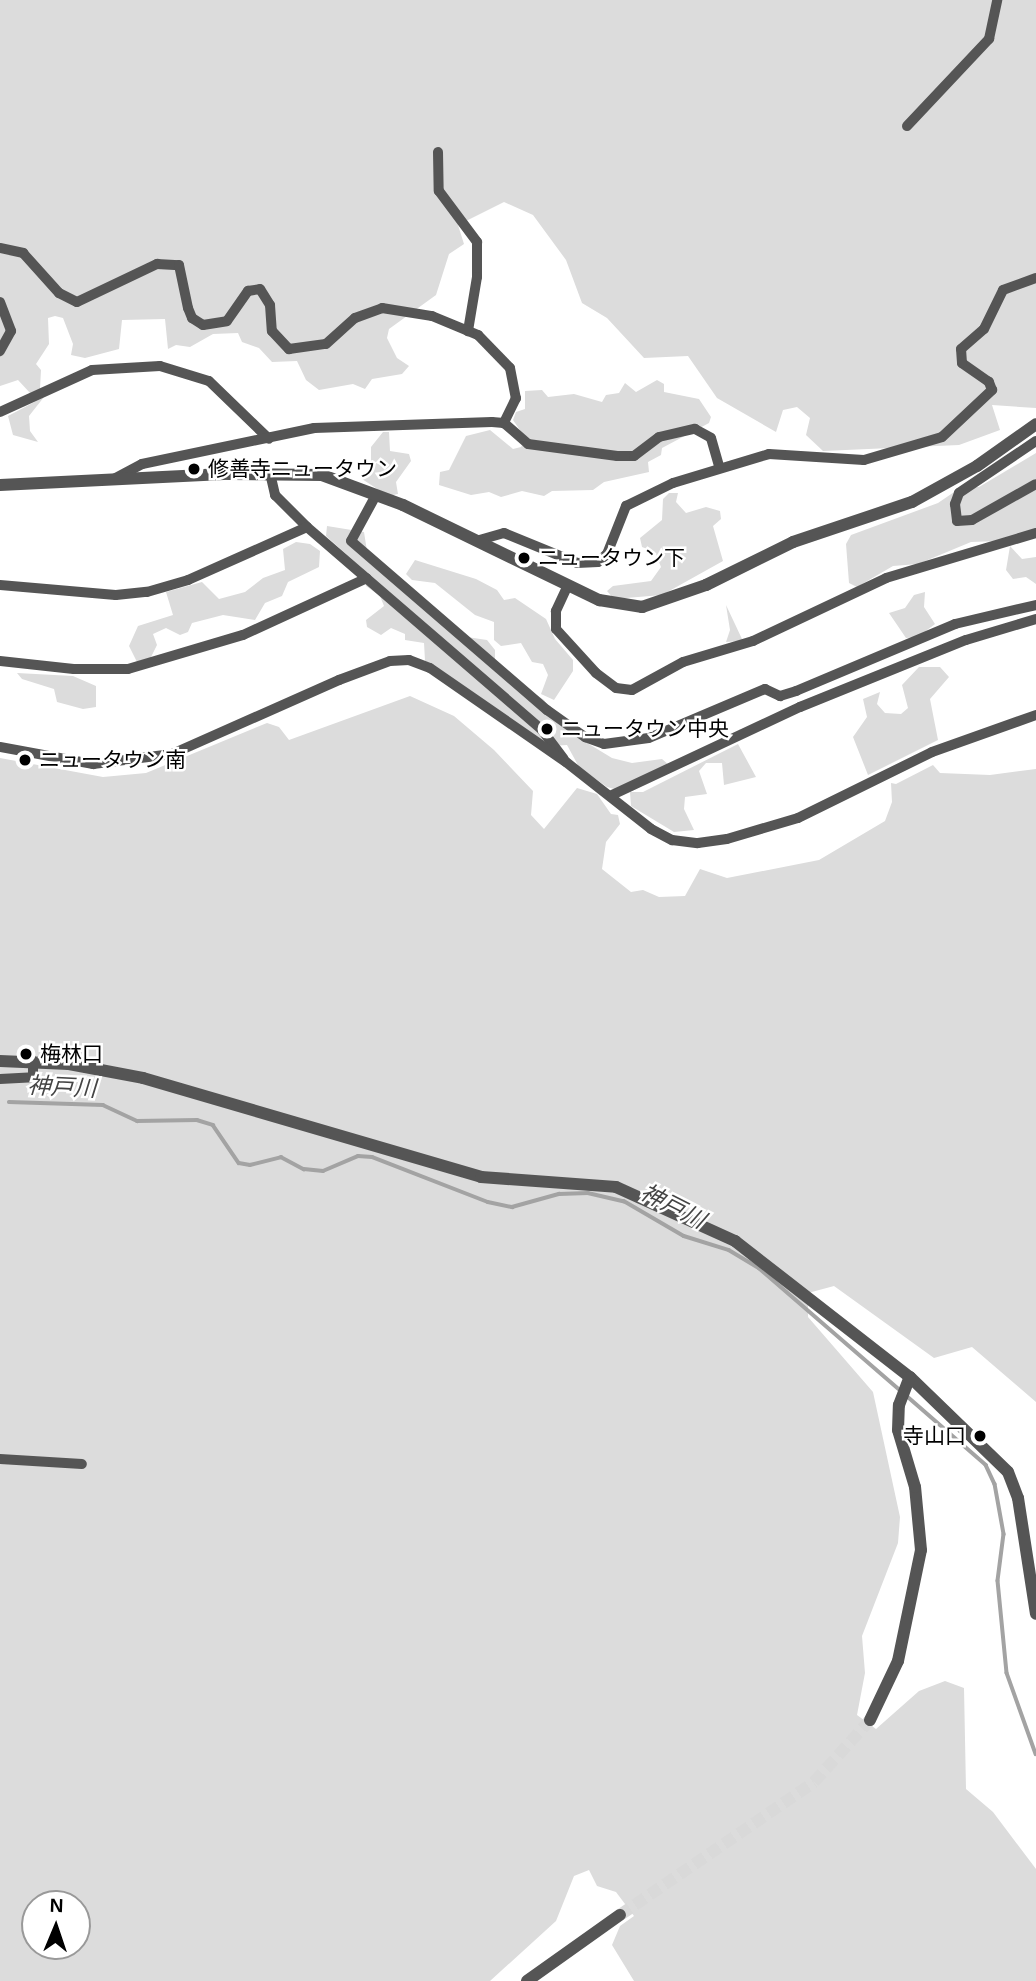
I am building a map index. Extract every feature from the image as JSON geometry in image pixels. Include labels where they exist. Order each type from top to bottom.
[{"type":"street","points":[[907,126],[989,39],[997,0]]},
{"type":"street","points":[[438,152],[439,191],[477,242],[477,277],[468,331]]},
{"type":"street","points":[[0,248],[13,247],[23,253],[60,293],[78,302],[157,264],[179,265],[192,318],[204,325],[227,321],[247,291],[260,289],[270,304],[272,331],[289,349],[326,344],[355,318],[382,308],[410,309],[468,331],[490,344],[514,375],[516,398],[504,422]]},
{"type":"street","points":[[476,541],[504,533],[577,563],[598,562],[607,554],[619,516],[633,500],[719,466],[781,452],[864,460],[949,432],[992,390],[989,382],[962,363],[961,349],[984,329],[1003,290],[1036,278]]},
{"type":"street","points":[[0,302],[11,331],[0,351]]},
{"type":"street","points":[[0,412],[92,370],[160,366],[209,381],[269,439]]},
{"type":"street","points":[[112,480],[142,464],[349,425],[504,422],[528,444],[617,456],[634,456],[659,437],[695,429],[711,438],[719,466]]},
{"type":"street","points":[[0,485],[270,473],[322,475],[376,495],[620,607],[666,601],[755,557],[912,502],[977,466],[1036,424]]},
{"type":"street","points":[[1036,441],[959,493],[955,504],[957,521],[972,520],[1036,484]]},
{"type":"street","points":[[270,473],[275,495],[307,527],[542,730],[566,762]]},
{"type":"street","points":[[376,495],[351,541],[547,709],[584,737],[604,744],[649,738],[765,689],[780,696],[796,691],[955,624],[1036,605]]},
{"type":"street","points":[[0,585],[116,595],[147,592],[188,580],[307,527]]},
{"type":"street","points":[[568,585],[556,611],[556,629],[596,673],[616,688],[632,690],[683,662],[753,641],[886,578],[1036,533]]},
{"type":"street","points":[[0,661],[74,670],[128,669],[243,635],[367,578]]},
{"type":"street","points":[[612,795],[800,707],[965,640],[1036,619]]},
{"type":"street","points":[[0,747],[93,764],[172,754],[339,680],[399,659],[430,668],[612,795],[660,835],[684,842],[713,842],[798,818],[932,752],[1036,715]]},
{"type":"street","points":[[0,1060],[97,1068],[169,1084],[471,1175],[596,1182],[637,1193],[735,1241],[911,1377],[987,1449],[1015,1483],[1036,1614]]},
{"type":"street","points":[[0,1079],[33,1077],[33,1061]]},
{"type":"street","points":[[870,1720],[898,1661],[920,1550],[915,1488],[898,1430],[899,1405],[911,1377]]},
{"type":"street","points":[[0,1459],[82,1464]]},
{"type":"street","points":[[527,1981],[620,1915]]},
{"type":"shaded area","points":[[0,0],[1036,0],[1036,408],[992,405],[1000,430],[959,445],[823,451],[806,435],[810,418],[797,407],[783,410],[776,432],[717,398],[688,356],[644,358],[607,318],[582,303],[566,260],[533,215],[504,202],[458,225],[464,244],[449,254],[436,295],[389,329],[387,338],[397,358],[409,366],[402,374],[372,379],[365,389],[353,384],[319,390],[306,380],[297,361],[272,362],[259,348],[242,342],[238,333],[213,334],[190,347],[176,345],[168,349],[165,319],[122,320],[119,349],[85,358],[71,355],[73,344],[63,318],[55,316],[48,318],[49,344],[36,364],[41,370],[40,389],[31,394],[18,380],[0,386]]},
{"type":"shaded area","points":[[657,380],[664,384],[664,392],[699,399],[711,417],[709,423],[662,448],[661,455],[648,462],[649,472],[604,482],[593,490],[552,491],[544,496],[522,491],[501,497],[489,492],[471,495],[439,485],[440,472],[449,470],[466,436],[490,430],[513,449],[521,447],[526,439],[513,420],[516,412],[525,409],[525,391],[542,390],[548,397],[574,394],[602,402],[606,395],[619,393],[625,383],[636,392]]},
{"type":"shaded area","points":[[44,397],[29,416],[30,431],[38,442],[13,435],[8,416]]},
{"type":"shaded area","points":[[383,432],[389,432],[390,451],[409,454],[411,461],[396,482],[398,494],[388,496],[362,479],[371,467],[371,447]]},
{"type":"shaded area","points":[[1036,453],[1036,528],[999,541],[971,542],[918,564],[893,566],[857,587],[849,583],[846,544],[851,535],[938,503],[960,488],[979,487]]},
{"type":"shaded area","points":[[669,493],[678,493],[676,502],[686,513],[706,507],[720,511],[721,519],[713,526],[723,561],[662,595],[614,599],[607,591],[613,586],[651,581],[661,567],[655,552],[642,547],[640,538],[662,520],[663,499]]},
{"type":"shaded area","points":[[327,526],[364,532],[367,551],[467,637],[487,640],[495,650],[495,667],[544,700],[559,723],[579,738],[612,758],[632,763],[662,759],[669,765],[618,790],[607,787],[579,767],[567,745],[550,746],[425,661],[424,643],[405,640],[405,634],[391,628],[381,635],[367,627],[366,620],[384,606],[380,596],[366,586],[363,569],[326,536]]},
{"type":"shaded area","points":[[296,542],[310,544],[320,551],[319,567],[288,582],[282,596],[265,603],[255,620],[223,615],[192,623],[188,632],[180,635],[166,628],[153,634],[157,645],[150,659],[137,662],[129,646],[138,626],[173,615],[166,592],[202,582],[219,599],[245,592],[263,578],[285,570],[283,549]]},
{"type":"shaded area","points":[[1010,546],[1022,559],[1036,557],[1036,584],[1026,577],[1013,579],[1006,570]]},
{"type":"shaded area","points":[[415,560],[476,579],[497,590],[504,600],[515,598],[546,619],[555,639],[573,660],[573,671],[554,700],[541,694],[548,675],[543,664],[532,662],[521,643],[501,646],[494,640],[494,622],[475,615],[435,583],[412,580],[406,574]]},
{"type":"shaded area","points":[[925,592],[924,607],[935,624],[918,637],[906,638],[889,613],[905,608],[914,595]]},
{"type":"shaded area","points":[[726,605],[742,639],[740,641],[726,642],[730,630]]},
{"type":"shaded area","points":[[919,667],[940,667],[949,677],[930,699],[938,740],[868,775],[853,737],[867,717],[863,699],[880,692],[877,704],[885,713],[901,714],[908,708],[902,685]]},
{"type":"shaded area","points":[[17,673],[73,676],[96,686],[96,707],[83,709],[57,702],[54,689],[22,679]]},
{"type":"shaded area","points":[[410,696],[454,716],[494,750],[533,791],[531,815],[544,829],[577,788],[597,794],[611,814],[618,815],[620,824],[606,842],[602,869],[631,892],[643,890],[659,897],[685,896],[700,869],[727,878],[819,860],[885,821],[892,802],[891,783],[896,784],[933,765],[940,773],[990,775],[1036,769],[1036,1402],[972,1347],[934,1358],[834,1286],[808,1293],[808,1317],[873,1392],[900,1517],[898,1543],[862,1636],[865,1673],[857,1715],[876,1729],[919,1691],[945,1681],[964,1688],[966,1789],[993,1812],[1036,1869],[1036,1981],[634,1981],[612,1945],[620,1926],[634,1916],[616,1892],[597,1886],[589,1870],[574,1876],[556,1921],[490,1981],[0,1981],[0,758],[103,777],[146,773],[267,723],[279,727],[289,740]]},
{"type":"shaded area","points":[[738,744],[756,777],[724,785],[722,763],[706,763],[699,771],[707,794],[685,797],[684,809],[694,830],[674,832],[631,806],[630,792],[643,792]]},
{"type":"waterway","name":"神戸川","points":[[9,1102],[103,1105],[137,1121],[197,1120],[213,1125],[239,1163],[250,1165],[281,1157],[304,1169],[323,1171],[358,1156],[372,1157],[488,1202],[512,1207],[559,1194],[588,1193],[624,1201],[684,1236],[729,1250],[759,1268],[901,1391]]},
{"type":"waterway","name":"神戸川","points":[[907,1396],[986,1465],[995,1484],[1004,1534],[998,1581],[1007,1673],[1036,1754]]},
{"type":"tunnel","points":[[620,1915],[814,1782],[870,1720]]},
{"type":"place","name":"修善寺ニュータウン","points":[[194,469]]},
{"type":"place","name":"ニュータウン下","points":[[524,558]]},
{"type":"place","name":"ニュータウン中央","points":[[547,729]]},
{"type":"place","name":"ニュータウン南","points":[[25,760]]},
{"type":"place","name":"梅林口","points":[[26,1054]]},
{"type":"place","name":"寺山口","points":[[980,1436]]}]
